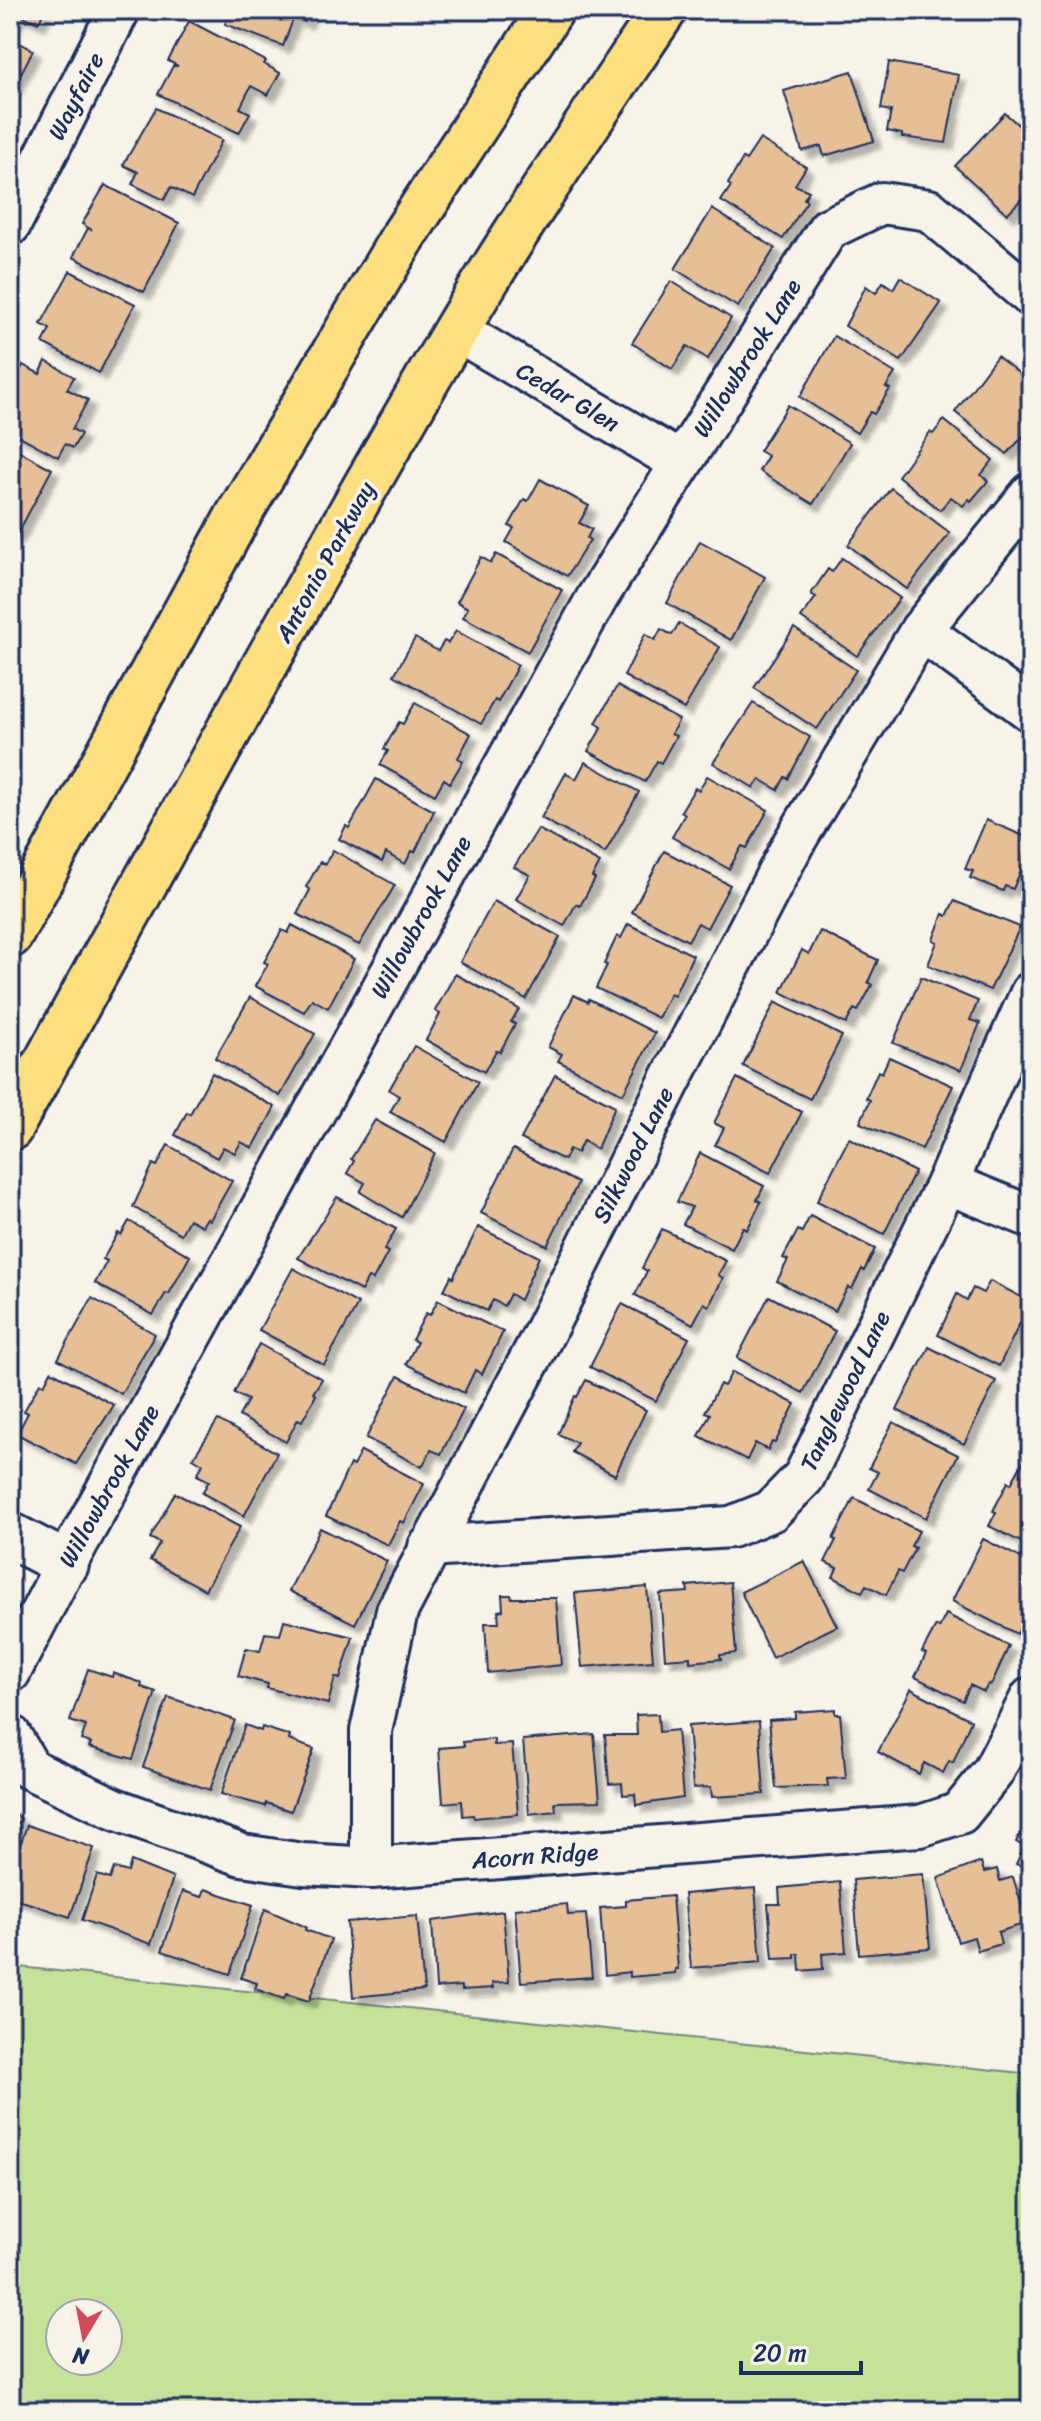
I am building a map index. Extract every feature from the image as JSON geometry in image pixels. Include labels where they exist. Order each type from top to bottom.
[{"type":"main road","points":[[10,935],[245,503],[403,237],[551,10]]},
{"type":"main road","name":"Antonio Parkway","points":[[10,1128],[456,330],[664,10]]},
{"type":"street","name":"Wayfaire","points":[[10,225],[119,10]]},
{"type":"street","name":"Willowbrook Lane","points":[[10,1672],[66,1564],[597,598],[828,229],[882,203],[929,210],[1031,296]]},
{"type":"street","name":"Cedar Glen","points":[[456,330],[680,462]]},
{"type":"street","name":"Silkwood Lane","points":[[371,1868],[371,1731],[397,1611],[542,1337],[793,844],[921,630],[1031,494]]},
{"type":"street","points":[[921,630],[1031,711]]},
{"type":"street","name":"Tanglewood Lane","points":[[429,1547],[731,1527],[771,1511],[804,1477],[947,1183],[1031,993]]},
{"type":"street","points":[[947,1183],[1031,1217]]},
{"type":"street","points":[[10,1535],[66,1564]]},
{"type":"street","name":"Acorn Ridge","points":[[10,1735],[30,1769],[129,1814],[242,1855],[303,1864],[371,1868],[920,1826],[960,1813],[993,1772],[1031,1698]]},
{"type":"green space","points":[[10,1966],[1031,2074],[1031,2411],[10,2411]]},
{"type":"building","points":[[10,10],[45,10],[38,23],[19,14],[13,24],[10,23]]},
{"type":"building","points":[[230,10],[310,10],[305,22],[294,17],[283,46],[225,24]]},
{"type":"building","points":[[189,21],[266,61],[264,64],[280,73],[268,95],[251,86],[240,108],[250,113],[239,133],[158,94],[173,66],[178,66],[168,61]]},
{"type":"building","points":[[10,38],[33,50],[12,91],[10,90]]},
{"type":"building","points":[[889,62],[959,75],[946,143],[902,137],[902,134],[887,131],[891,111],[881,109]]},
{"type":"building","points":[[852,71],[874,141],[824,156],[821,146],[802,151],[784,91]]},
{"type":"building","points":[[156,108],[222,140],[192,198],[171,187],[164,200],[132,184],[138,172],[123,165]]},
{"type":"building","points":[[1005,113],[1025,131],[1031,125],[1031,189],[1007,214],[955,166]]},
{"type":"building","points":[[760,139],[806,167],[795,185],[809,191],[804,199],[807,201],[783,239],[721,201],[743,158],[746,160]]},
{"type":"building","points":[[105,185],[179,223],[144,292],[73,257],[88,228],[92,230],[82,224]]},
{"type":"building","points":[[712,209],[775,248],[738,307],[675,269]]},
{"type":"building","points":[[70,271],[135,304],[99,373],[43,343],[50,329],[41,324]]},
{"type":"building","points":[[900,277],[941,303],[901,361],[845,326],[866,286],[876,293],[883,282],[893,289]]},
{"type":"building","points":[[671,281],[731,318],[708,359],[687,346],[672,369],[632,343]]},
{"type":"building","points":[[834,336],[895,373],[886,387],[890,389],[857,433],[800,397]]},
{"type":"building","points":[[997,356],[1031,383],[1031,391],[1026,397],[1031,401],[1028,414],[1031,428],[1007,454],[955,412]]},
{"type":"building","points":[[46,361],[74,377],[67,389],[88,400],[72,429],[81,434],[73,448],[65,444],[58,457],[10,431],[10,390],[23,365],[40,374]]},
{"type":"building","points":[[788,405],[850,443],[813,504],[759,471],[768,456],[759,451]]},
{"type":"building","points":[[944,420],[993,460],[981,475],[988,481],[971,501],[969,499],[963,506],[951,497],[940,510],[898,476],[930,432],[933,434]]},
{"type":"building","points":[[10,446],[52,469],[16,537],[10,534]]},
{"type":"building","points":[[540,479],[589,506],[579,523],[592,529],[587,538],[590,540],[567,576],[506,542],[514,528],[509,526]]},
{"type":"building","points":[[891,488],[950,533],[907,589],[848,545]]},
{"type":"building","points":[[700,541],[765,577],[731,640],[667,603]]},
{"type":"building","points":[[496,554],[562,590],[528,652],[463,617],[468,608],[457,602],[481,557],[491,563]]},
{"type":"building","points":[[842,558],[900,598],[857,656],[801,618],[816,597],[811,594],[828,569],[832,572]]},
{"type":"building","points":[[1031,606],[1031,625],[1022,617]]},
{"type":"building","points":[[679,623],[720,647],[684,709],[624,676],[645,634],[655,640],[661,629],[672,635]]},
{"type":"building","points":[[794,628],[856,670],[817,729],[754,688]]},
{"type":"building","points":[[456,631],[518,665],[498,702],[495,700],[481,724],[394,675],[415,638],[438,651]]},
{"type":"building","points":[[617,686],[679,720],[671,734],[676,736],[661,763],[657,761],[645,782],[588,751],[602,727],[596,723]]},
{"type":"building","points":[[415,703],[471,734],[458,758],[463,761],[450,783],[444,779],[435,795],[380,765],[388,751],[384,749],[399,722],[403,724]]},
{"type":"building","points":[[753,703],[810,737],[788,779],[785,777],[778,790],[760,779],[754,788],[713,763]]},
{"type":"building","points":[[585,762],[639,792],[605,853],[541,818],[566,773],[576,779]]},
{"type":"building","points":[[707,776],[768,810],[747,848],[742,846],[729,869],[672,837],[685,814],[681,811],[695,788],[699,790]]},
{"type":"building","points":[[376,779],[434,811],[415,852],[412,851],[405,864],[386,853],[382,862],[339,839],[346,826],[349,828]]},
{"type":"building","points":[[986,820],[1031,839],[1031,847],[1013,889],[1005,886],[1003,891],[970,878],[973,871],[965,869]]},
{"type":"building","points":[[538,829],[600,863],[580,906],[576,904],[564,926],[516,899],[530,875],[514,867]]},
{"type":"building","points":[[333,850],[395,885],[359,945],[297,914],[310,890],[306,887],[320,862],[325,864]]},
{"type":"building","points":[[664,851],[730,885],[707,928],[698,923],[688,941],[632,912]]},
{"type":"building","points":[[494,901],[560,937],[526,999],[460,962]]},
{"type":"building","points":[[954,901],[1020,927],[990,990],[928,965],[943,914],[947,916]]},
{"type":"building","points":[[628,924],[693,955],[674,996],[670,994],[658,1018],[596,988],[617,936],[621,938]]},
{"type":"building","points":[[292,925],[354,959],[328,1008],[312,999],[304,1012],[255,986],[282,930],[288,933]]},
{"type":"building","points":[[820,931],[878,960],[868,982],[872,985],[858,1011],[854,1009],[846,1024],[781,992],[802,950],[809,954]]},
{"type":"building","points":[[455,974],[519,1009],[511,1022],[515,1024],[500,1052],[496,1051],[484,1072],[426,1040],[440,1014],[435,1011]]},
{"type":"building","points":[[921,977],[978,1001],[970,1020],[980,1023],[961,1070],[893,1043]]},
{"type":"building","points":[[574,995],[588,1002],[589,999],[655,1033],[623,1094],[558,1061],[562,1054],[548,1047]]},
{"type":"building","points":[[250,997],[315,1034],[280,1096],[215,1058]]},
{"type":"building","points":[[775,1002],[842,1036],[810,1099],[743,1066]]},
{"type":"building","points":[[414,1046],[478,1082],[446,1142],[390,1112],[399,1096],[389,1090]]},
{"type":"building","points":[[889,1057],[953,1086],[922,1149],[860,1123],[870,1100],[866,1098],[878,1071],[882,1073]]},
{"type":"building","points":[[212,1073],[275,1107],[253,1148],[241,1142],[235,1153],[223,1147],[217,1158],[175,1135]]},
{"type":"building","points":[[555,1075],[615,1106],[597,1149],[583,1141],[577,1153],[569,1149],[564,1160],[521,1139]]},
{"type":"building","points":[[737,1078],[802,1112],[770,1173],[715,1145],[724,1128],[714,1123]]},
{"type":"building","points":[[375,1120],[435,1153],[402,1217],[360,1192],[365,1183],[347,1173],[354,1161],[351,1159]]},
{"type":"building","points":[[849,1138],[915,1172],[884,1234],[817,1201]]},
{"type":"building","points":[[168,1145],[232,1181],[210,1220],[207,1218],[202,1226],[189,1219],[181,1234],[133,1207],[153,1164],[157,1166]]},
{"type":"building","points":[[513,1149],[578,1183],[547,1246],[481,1213]]},
{"type":"building","points":[[700,1153],[764,1186],[757,1200],[761,1202],[747,1230],[743,1227],[732,1249],[683,1224],[692,1207],[677,1202]]},
{"type":"building","points":[[337,1197],[396,1229],[373,1280],[368,1278],[361,1291],[298,1258]]},
{"type":"building","points":[[810,1216],[875,1249],[864,1271],[862,1269],[852,1289],[848,1287],[835,1311],[777,1281],[788,1260],[783,1258],[798,1230],[802,1232]]},
{"type":"building","points":[[129,1221],[190,1256],[153,1315],[95,1283],[107,1261],[103,1259]]},
{"type":"building","points":[[478,1227],[539,1257],[520,1300],[510,1294],[504,1306],[493,1300],[487,1311],[444,1290]]},
{"type":"building","points":[[662,1229],[726,1261],[718,1275],[723,1278],[709,1306],[704,1303],[693,1324],[635,1295],[647,1271],[642,1268]]},
{"type":"building","points":[[293,1268],[358,1304],[324,1365],[259,1330]]},
{"type":"building","points":[[990,1281],[1031,1302],[1023,1325],[1020,1323],[999,1366],[938,1335],[957,1294],[967,1300],[973,1288],[983,1293]]},
{"type":"building","points":[[769,1296],[835,1331],[803,1393],[737,1358]]},
{"type":"building","points":[[92,1298],[155,1334],[121,1394],[58,1359]]},
{"type":"building","points":[[438,1300],[503,1332],[482,1374],[475,1370],[464,1393],[406,1364],[417,1342],[412,1340],[426,1313],[430,1315]]},
{"type":"building","points":[[622,1304],[689,1338],[656,1401],[590,1367]]},
{"type":"building","points":[[259,1344],[322,1379],[302,1421],[298,1419],[286,1442],[239,1416],[248,1400],[234,1393]]},
{"type":"building","points":[[929,1347],[996,1381],[964,1444],[897,1410]]},
{"type":"building","points":[[51,1371],[114,1405],[76,1464],[17,1434],[28,1413],[24,1411],[40,1383],[44,1385]]},
{"type":"building","points":[[732,1372],[795,1404],[775,1443],[772,1442],[768,1450],[755,1443],[747,1460],[699,1436],[710,1414],[705,1412],[720,1384],[724,1386]]},
{"type":"building","points":[[398,1376],[464,1409],[441,1454],[431,1450],[422,1467],[366,1438]]},
{"type":"building","points":[[586,1380],[646,1410],[615,1475],[572,1452],[577,1443],[558,1434],[575,1396]]},
{"type":"building","points":[[218,1420],[277,1453],[244,1516],[202,1493],[209,1481],[197,1475],[203,1464],[193,1458]]},
{"type":"building","points":[[893,1422],[958,1455],[926,1518],[869,1489],[878,1472],[869,1468]]},
{"type":"building","points":[[361,1451],[424,1484],[404,1523],[400,1521],[388,1545],[326,1516],[350,1464],[353,1466]]},
{"type":"building","points":[[1023,1462],[1031,1466],[1031,1547],[989,1526],[1008,1482],[1011,1484]]},
{"type":"building","points":[[175,1493],[240,1527],[205,1590],[150,1560],[160,1543],[150,1538]]},
{"type":"building","points":[[854,1498],[919,1531],[911,1546],[915,1548],[886,1595],[866,1585],[862,1592],[833,1577],[837,1568],[825,1562]]},
{"type":"building","points":[[320,1528],[387,1561],[355,1624],[289,1591]]},
{"type":"building","points":[[983,1539],[1031,1563],[1031,1607],[1017,1634],[952,1601]]},
{"type":"building","points":[[804,1561],[837,1626],[772,1658],[741,1592]]},
{"type":"building","points":[[730,1582],[736,1653],[720,1655],[721,1659],[690,1662],[690,1657],[665,1659],[660,1594],[688,1592],[687,1586]]},
{"type":"building","points":[[647,1587],[653,1661],[582,1667],[575,1593]]},
{"type":"building","points":[[502,1595],[511,1595],[512,1598],[556,1598],[561,1665],[488,1673],[485,1623],[499,1623],[498,1611],[503,1610]]},
{"type":"building","points":[[946,1614],[1009,1646],[991,1685],[988,1684],[984,1692],[970,1685],[963,1701],[915,1677],[926,1654],[922,1652]]},
{"type":"building","points":[[284,1620],[353,1637],[340,1679],[335,1677],[328,1704],[267,1688],[268,1684],[238,1676],[246,1648],[260,1651],[265,1633],[280,1635]]},
{"type":"building","points":[[88,1669],[112,1677],[113,1673],[142,1683],[141,1687],[156,1692],[133,1759],[89,1747],[91,1743],[81,1740],[86,1726],[70,1721]]},
{"type":"building","points":[[911,1689],[971,1720],[953,1763],[949,1761],[943,1773],[924,1763],[919,1774],[878,1752]]},
{"type":"building","points":[[168,1697],[235,1720],[210,1790],[143,1767]]},
{"type":"building","points":[[835,1709],[835,1714],[840,1714],[846,1778],[827,1779],[828,1786],[776,1788],[769,1720],[795,1718],[795,1712]]},
{"type":"building","points":[[658,1714],[659,1732],[677,1730],[683,1798],[636,1805],[635,1794],[623,1795],[622,1783],[609,1784],[605,1735],[637,1735],[636,1715]]},
{"type":"building","points":[[759,1721],[764,1794],[712,1797],[711,1787],[693,1788],[688,1726]]},
{"type":"building","points":[[245,1725],[290,1736],[289,1740],[314,1749],[291,1811],[221,1794]]},
{"type":"building","points":[[594,1734],[600,1801],[555,1802],[556,1811],[529,1814],[523,1740]]},
{"type":"building","points":[[494,1739],[494,1745],[512,1744],[518,1814],[463,1816],[462,1801],[443,1803],[439,1748]]},
{"type":"building","points":[[10,1811],[21,1819],[10,1834]]},
{"type":"building","points":[[1031,1813],[1031,1871],[1016,1864],[1024,1847],[1016,1842]]},
{"type":"building","points":[[27,1825],[94,1848],[70,1917],[10,1897],[10,1875]]},
{"type":"building","points":[[131,1861],[173,1878],[151,1944],[82,1920],[97,1875],[110,1879],[114,1868],[128,1872]]},
{"type":"building","points":[[981,1862],[984,1872],[997,1869],[1000,1881],[1013,1877],[1027,1923],[998,1932],[1001,1944],[978,1951],[974,1937],[958,1942],[938,1878]]},
{"type":"building","points":[[923,1874],[930,1948],[859,1954],[853,1880]]},
{"type":"building","points":[[840,1882],[846,1952],[822,1954],[823,1969],[800,1971],[799,1954],[795,1954],[795,1958],[773,1959],[768,1904],[780,1904],[779,1888]]},
{"type":"building","points":[[755,1888],[761,1962],[691,1968],[684,1894]]},
{"type":"building","points":[[205,1889],[253,1905],[230,1974],[162,1951],[183,1891],[202,1897]]},
{"type":"building","points":[[672,1896],[678,1969],[675,1973],[630,1977],[630,1972],[605,1975],[600,1908],[626,1906],[626,1900]]},
{"type":"building","points":[[567,1904],[568,1915],[586,1914],[592,1977],[521,1982],[515,1909]]},
{"type":"building","points":[[265,1909],[306,1927],[305,1930],[331,1939],[309,2001],[286,1994],[284,1999],[255,1989],[257,1983],[241,1978]]},
{"type":"building","points":[[503,1911],[509,1982],[492,1983],[493,1988],[436,1988],[432,1921]]},
{"type":"building","points":[[417,1916],[424,1990],[353,1997],[347,1922]]}]
